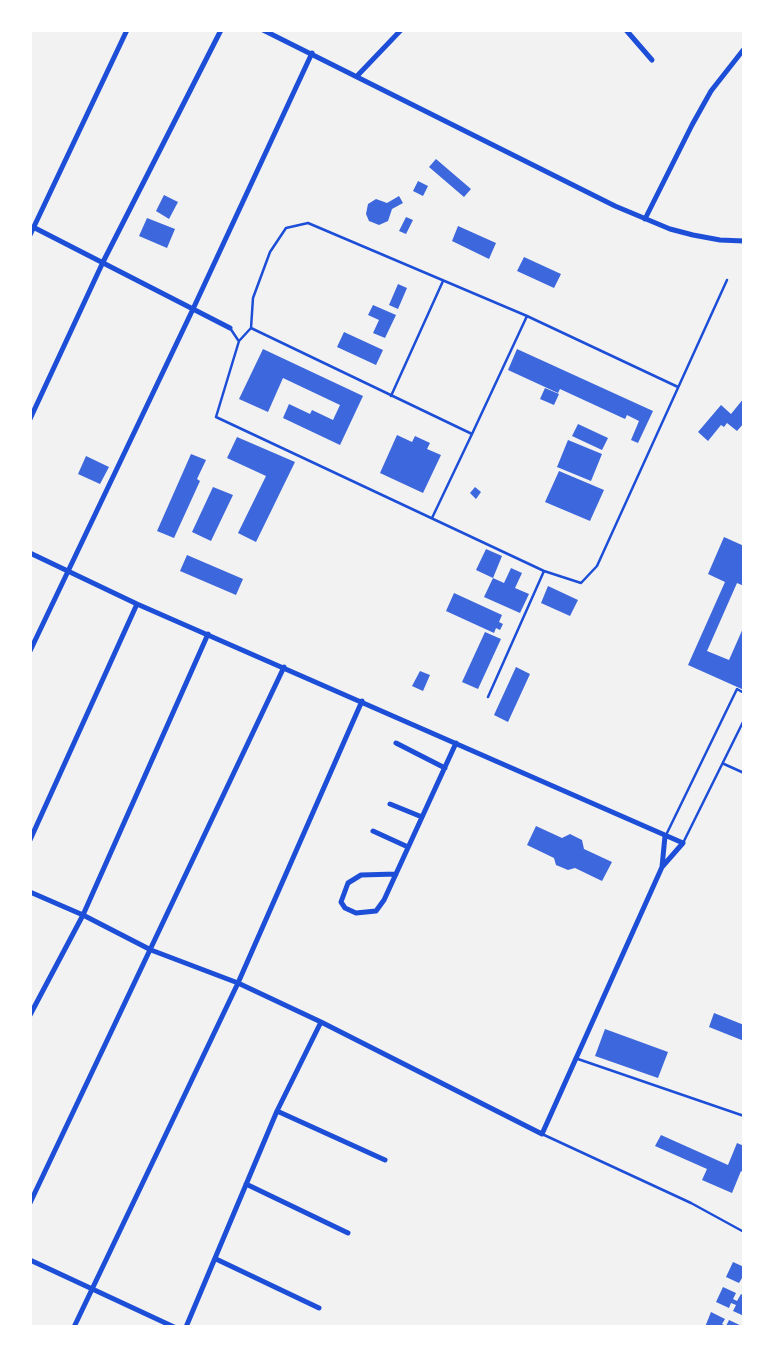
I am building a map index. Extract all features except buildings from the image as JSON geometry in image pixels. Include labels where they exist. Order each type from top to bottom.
[{"type":"street","points":[[30,234],[31,227],[127,30]]},
{"type":"street","points":[[30,419],[103,262],[221,30]]},
{"type":"street","points":[[264,30],[358,75],[481,141],[645,219],[693,235],[744,241]]},
{"type":"street","points":[[358,75],[401,30]]},
{"type":"street","points":[[626,30],[652,60]]},
{"type":"street","points":[[645,219],[705,102],[744,49]]},
{"type":"street","points":[[30,651],[312,53]]},
{"type":"street","points":[[31,227],[230,328]]},
{"type":"street","points":[[30,553],[137,604],[683,843],[663,867],[542,1134],[321,1022],[237,983],[152,950],[30,892]]},
{"type":"street","points":[[30,840],[137,604]]},
{"type":"street","points":[[30,1016],[83,915],[208,634]]},
{"type":"street","points":[[30,1203],[284,667]]},
{"type":"street","points":[[74,1327],[237,983],[362,701]]},
{"type":"street","points":[[396,743],[445,768]]},
{"type":"street","points":[[396,874],[361,875],[348,883],[341,902],[345,908],[356,913],[376,911],[384,900],[445,768],[456,743]]},
{"type":"street","points":[[390,804],[422,817]]},
{"type":"street","points":[[373,831],[408,847]]},
{"type":"street","points":[[663,867],[665,836]]},
{"type":"street","points":[[186,1327],[277,1111],[321,1022]]},
{"type":"street","points":[[277,1111],[385,1160]]},
{"type":"street","points":[[246,1184],[348,1233]]},
{"type":"street","points":[[216,1259],[319,1308]]},
{"type":"street","points":[[30,1260],[174,1327]]},
{"type":"lane","points":[[678,387],[527,316],[308,223],[286,228],[270,252],[253,298],[251,328],[239,341],[216,416],[544,571],[581,583],[597,566],[727,280]]},
{"type":"lane","points":[[391,396],[444,280]]},
{"type":"lane","points":[[432,518],[527,316]]},
{"type":"lane","points":[[230,328],[239,341]]},
{"type":"lane","points":[[251,328],[472,434]]},
{"type":"lane","points":[[488,697],[544,571]]},
{"type":"lane","points":[[665,836],[737,689],[744,693]]},
{"type":"lane","points":[[683,843],[744,720]]},
{"type":"lane","points":[[724,764],[744,773]]},
{"type":"lane","points":[[575,1058],[744,1116]]},
{"type":"lane","points":[[542,1134],[691,1203],[744,1232]]}]
